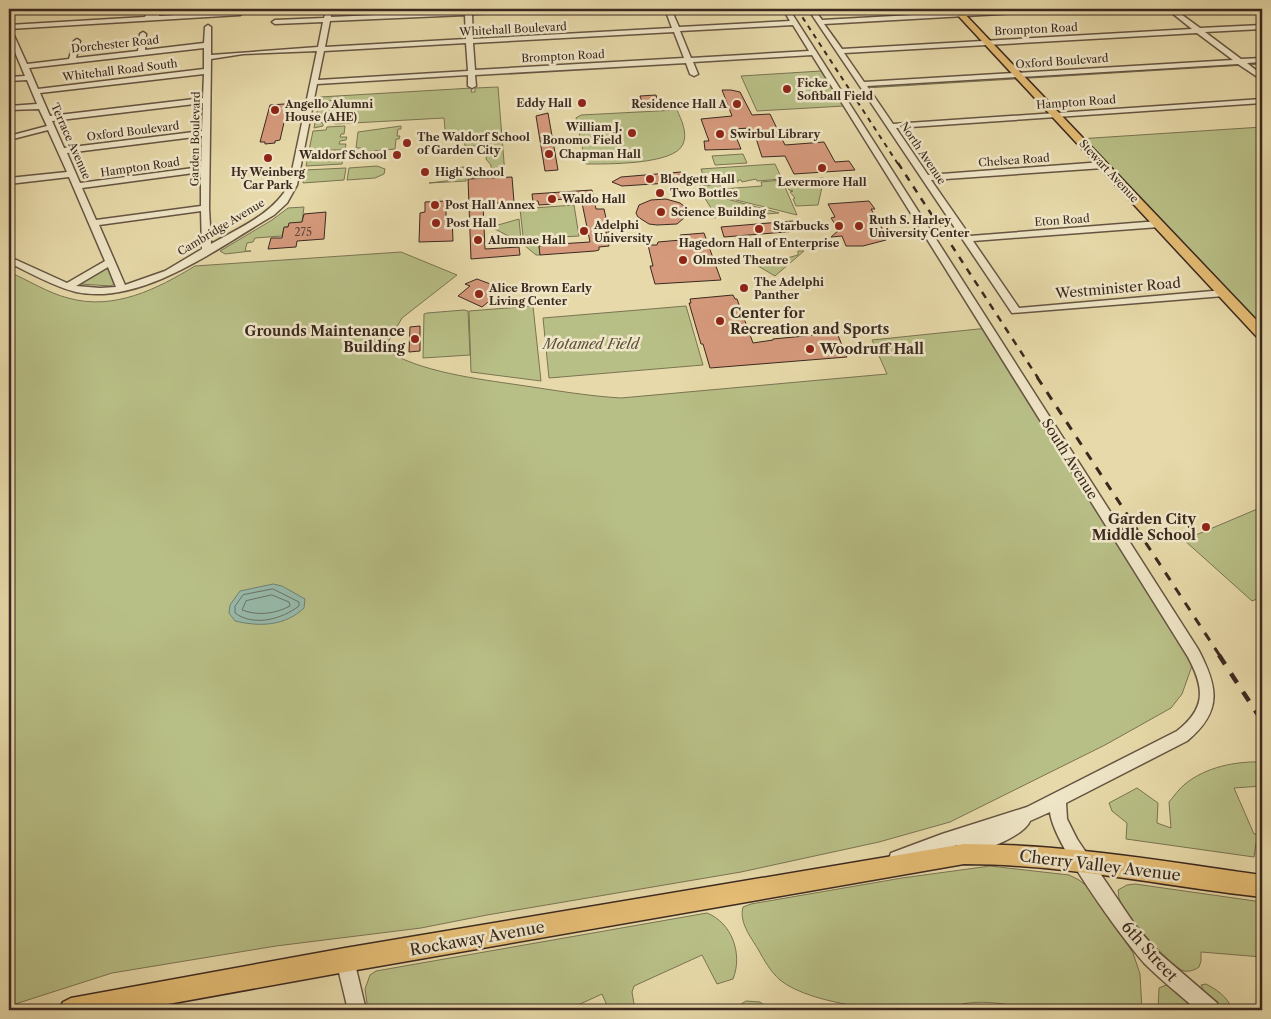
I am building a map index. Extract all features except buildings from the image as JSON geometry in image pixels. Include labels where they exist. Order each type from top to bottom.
[{"type":"main road","name":"Stewart Avenue","points":[[958,11],[1262,334]]},
{"type":"main road","name":"Cherry Valley Avenue","points":[[938,857],[986,853],[1011,854],[1082,861],[1262,886]]},
{"type":"main road","name":"Rockaway Avenue","points":[[71,1010],[938,857]]},
{"type":"street","points":[[151,9],[148,16],[151,19]]},
{"type":"street","points":[[151,19],[156,16],[159,9]]},
{"type":"street","name":"Cambridge Avenue","points":[[9,260],[68,286],[87,290],[122,289],[151,281],[265,218],[280,206],[289,194],[294,179],[329,9]]},
{"type":"street","points":[[275,22],[469,11],[544,9]]},
{"type":"street","points":[[668,9],[694,74]]},
{"type":"street","name":"South Avenue","points":[[786,9],[1193,653],[1206,680],[1207,707],[1201,719],[1194,727],[1157,749],[1030,814]]},
{"type":"street","name":"North Avenue","points":[[811,9],[1016,311]]},
{"type":"street","points":[[820,22],[958,11],[1055,9]]},
{"type":"street","points":[[1170,9],[1262,78]]},
{"type":"street","points":[[469,11],[472,86]]},
{"type":"street","points":[[9,29],[240,13]]},
{"type":"street","name":"Whitehall Boulevard","points":[[208,57],[243,53],[795,23]]},
{"type":"street","name":"Garden Boulevard","points":[[207,251],[205,208],[208,27]]},
{"type":"street","name":"Brompton Road","points":[[840,51],[1262,27]]},
{"type":"street","name":"Terrace Avenue","points":[[9,29],[122,289]]},
{"type":"street","points":[[141,53],[143,34]]},
{"type":"street","points":[[72,60],[77,41]]},
{"type":"street","name":"Dorchester Road","points":[[24,66],[208,45]]},
{"type":"street","points":[[9,52],[18,52]]},
{"type":"street","name":"Brompton Road","points":[[314,82],[814,53]]},
{"type":"street","name":"Oxford Boulevard","points":[[864,86],[1169,68],[1262,60]]},
{"type":"street","name":"Oxford Boulevard","points":[[1242,63],[1262,64]]},
{"type":"street","name":"Whitehall Road South","points":[[36,91],[208,71]]},
{"type":"street","points":[[9,79],[30,78]]},
{"type":"street","points":[[9,138],[50,123],[207,100]]},
{"type":"street","name":"Hampton Road","points":[[891,126],[1262,101]]},
{"type":"street","points":[[9,108],[43,106]]},
{"type":"street","name":"Oxford Boulevard","points":[[62,151],[207,133]]},
{"type":"street","name":"Chelsea Road","points":[[926,178],[1103,165]]},
{"type":"street","name":"Hampton Road","points":[[77,186],[206,169]]},
{"type":"street","points":[[9,181],[71,174]]},
{"type":"street","points":[[94,223],[205,208]]},
{"type":"street","name":"Eton Road","points":[[967,239],[1159,224]]},
{"type":"street","points":[[68,286],[110,262]]},
{"type":"street","name":"Westminister Road","points":[[1016,311],[1224,293]]},
{"type":"street","points":[[1059,798],[1059,819],[1082,861]]},
{"type":"street","name":"Rockaway Avenue","points":[[938,857],[986,842],[1009,830],[1030,814]]},
{"type":"street","name":"Rockaway Avenue","points":[[884,867],[901,857],[927,847],[1030,814]]},
{"type":"street","name":"6th Street","points":[[1082,861],[1131,934],[1153,959],[1210,1010]]},
{"type":"street","points":[[346,960],[357,1010]]},
{"type":"green space","points":[[1262,60],[1262,64],[866,88],[864,85]]},
{"type":"green space","points":[[821,71],[844,106],[757,111],[741,76]]},
{"type":"green space","points":[[498,87],[505,175],[466,178],[466,181],[429,183],[454,180],[459,174],[454,173],[456,168],[464,167],[465,174],[491,170],[491,165],[486,159],[487,151],[481,150],[481,146],[465,146],[464,141],[446,141],[444,118],[335,124],[329,117],[328,112],[339,101],[337,99],[326,102],[330,106],[323,113],[327,114],[327,117],[317,121],[323,123],[323,126],[314,128],[320,97],[472,88],[471,92],[475,92],[475,88]]},
{"type":"green space","name":"William J. Bonomo Field","points":[[677,110],[685,135],[683,144],[677,151],[654,160],[586,164],[576,118],[581,115]]},
{"type":"green space","points":[[345,126],[344,134],[341,134],[340,137],[347,137],[346,140],[340,141],[339,144],[346,144],[345,150],[330,150],[329,154],[308,155],[313,131],[326,130],[327,127]]},
{"type":"green space","points":[[401,126],[401,129],[398,129],[397,136],[400,136],[399,139],[396,139],[395,149],[361,152],[361,148],[356,148],[358,132]]},
{"type":"green space","points":[[1262,127],[1262,322],[1251,322],[1078,139]]},
{"type":"green space","points":[[743,154],[747,163],[715,165],[712,156]]},
{"type":"green space","points":[[328,156],[329,160],[343,158],[342,164],[306,166],[308,157]]},
{"type":"green space","points":[[775,164],[782,179],[757,181],[756,179],[742,182],[738,180],[738,182],[706,185],[704,177],[706,176],[703,175],[701,169]]},
{"type":"green space","points":[[377,166],[385,169],[384,174],[375,178],[347,180],[349,168]]},
{"type":"green space","points":[[346,168],[344,180],[303,183],[305,170]]},
{"type":"green space","points":[[824,178],[818,205],[796,206],[793,199],[795,198],[790,192],[793,191],[789,190],[784,180]]},
{"type":"green space","points":[[782,180],[797,215],[700,191],[699,186],[720,185],[722,189],[762,186],[761,182]]},
{"type":"green space","points":[[701,192],[779,213],[711,218],[711,208]]},
{"type":"green space","points":[[574,205],[579,236],[545,238],[544,245],[539,246],[540,255],[536,255],[524,245],[520,209]]},
{"type":"green space","points":[[304,207],[302,222],[284,228],[282,236],[255,238],[253,242],[247,243],[245,251],[251,251],[225,254],[220,251],[272,220],[288,208]]},
{"type":"green space","points":[[519,219],[521,240],[516,240],[491,227]]},
{"type":"green space","points":[[798,251],[804,251],[775,276],[758,266],[798,255]]},
{"type":"green space","points":[[401,252],[457,275],[402,318],[384,349],[398,357],[431,369],[486,380],[583,394],[621,398],[887,374],[872,340],[988,328],[1193,663],[1182,694],[1171,708],[1105,745],[950,822],[879,842],[741,872],[421,928],[276,946],[112,973],[9,1006],[9,272],[61,296],[102,302],[134,296],[150,290],[195,266]]},
{"type":"green space","points":[[108,269],[114,284],[111,286],[80,284]]},
{"type":"green space","points":[[533,306],[541,381],[471,372],[469,311]]},
{"type":"green space","name":"Motamed Field","points":[[686,306],[703,365],[549,378],[543,318]]},
{"type":"green space","points":[[468,311],[470,355],[423,358],[424,314]]},
{"type":"green space","points":[[1262,507],[1262,597],[1252,601],[1184,540]]},
{"type":"green space","points":[[1262,762],[1262,786],[1234,788],[1254,834],[1262,834],[1262,842],[1256,843],[1254,857],[1126,839],[1127,823],[1112,811],[1109,803],[1137,788],[1158,803],[1157,823],[1171,828],[1169,802],[1193,778],[1222,766]]},
{"type":"green space","points":[[990,866],[1069,875],[1092,890],[1133,953],[1140,974],[1142,1010],[1025,1010],[1004,1004],[982,1002],[942,1010],[904,1011],[835,1002],[795,989],[780,980],[765,961],[744,923],[743,907],[751,904],[902,878]]},
{"type":"green space","points":[[1135,884],[1262,902],[1262,957],[1201,952],[1199,967],[1184,971],[1177,967],[1158,950],[1122,905],[1118,890],[1127,885]]},
{"type":"green space","points":[[707,913],[723,924],[733,940],[737,960],[733,979],[717,984],[702,955],[634,986],[632,992],[635,1010],[609,1010],[602,994],[567,1010],[368,1010],[365,989],[370,975],[376,971]]},
{"type":"green space","points":[[1206,984],[1218,991],[1231,1008],[1224,1009],[1211,998],[1201,985]]},
{"type":"green space","points":[[1166,985],[1178,991],[1200,1010],[1158,1010],[1159,988]]},
{"type":"green space","points":[[746,1001],[760,1002],[771,1010],[732,1010]]},
{"type":"water","points":[[273,584],[282,586],[305,599],[304,608],[289,618],[272,624],[235,621],[229,613],[230,605],[240,591]]},
{"type":"railway","points":[[797,9],[898,164]]},
{"type":"railway","points":[[898,163],[1038,378]]},
{"type":"railway","points":[[1037,377],[1220,656]]},
{"type":"railway","points":[[1219,655],[1262,721]]},
{"type":"place","name":"Ficke Softball Field","points":[[787,89]]},
{"type":"place","name":"Eddy Hall","points":[[582,103]]},
{"type":"place","name":"Residence Hall A","points":[[737,104]]},
{"type":"place","name":"Angello Alumni House (AHE)","points":[[275,110]]},
{"type":"place","name":"William J. Bonomo Field","points":[[632,133]]},
{"type":"place","name":"Swirbul Library","points":[[720,134]]},
{"type":"place","name":"The Waldorf School of Garden City","points":[[407,143]]},
{"type":"place","name":"Chapman Hall","points":[[549,154]]},
{"type":"place","name":"Waldorf School","points":[[397,155]]},
{"type":"place","name":"Hy Weinberg Car Park","points":[[268,158]]},
{"type":"place","name":"Levermore Hall","points":[[822,168]]},
{"type":"place","name":"High School","points":[[425,172]]},
{"type":"place","name":"Blodgett Hall","points":[[650,179]]},
{"type":"place","name":"Two Bottles","points":[[660,193]]},
{"type":"place","name":"Waldo Hall","points":[[552,199]]},
{"type":"place","name":"Post Hall Annex","points":[[435,205]]},
{"type":"place","name":"Science Building","points":[[661,212]]},
{"type":"place","name":"Post Hall","points":[[436,223]]},
{"type":"place","name":"Starbucks","points":[[839,226]]},
{"type":"place","name":"Ruth S. Harley University Center","points":[[859,226]]},
{"type":"place","name":"Hagedorn Hall of Enterprise","points":[[759,229]]},
{"type":"place","name":"Adelphi University","points":[[584,231]]},
{"type":"place","name":"Alumnae Hall","points":[[478,240]]},
{"type":"place","name":"Olmsted Theatre","points":[[683,260]]},
{"type":"place","name":"The Adelphi Panther","points":[[744,288]]},
{"type":"place","name":"Alice Brown Early Living Center","points":[[479,294]]},
{"type":"place","name":"Center for Recreation and Sports","points":[[720,321]]},
{"type":"place","name":"Grounds Maintenance Building","points":[[415,339]]},
{"type":"place","name":"Woodruff Hall","points":[[810,349]]},
{"type":"place","name":"Garden City Middle School","points":[[1206,527]]}]
